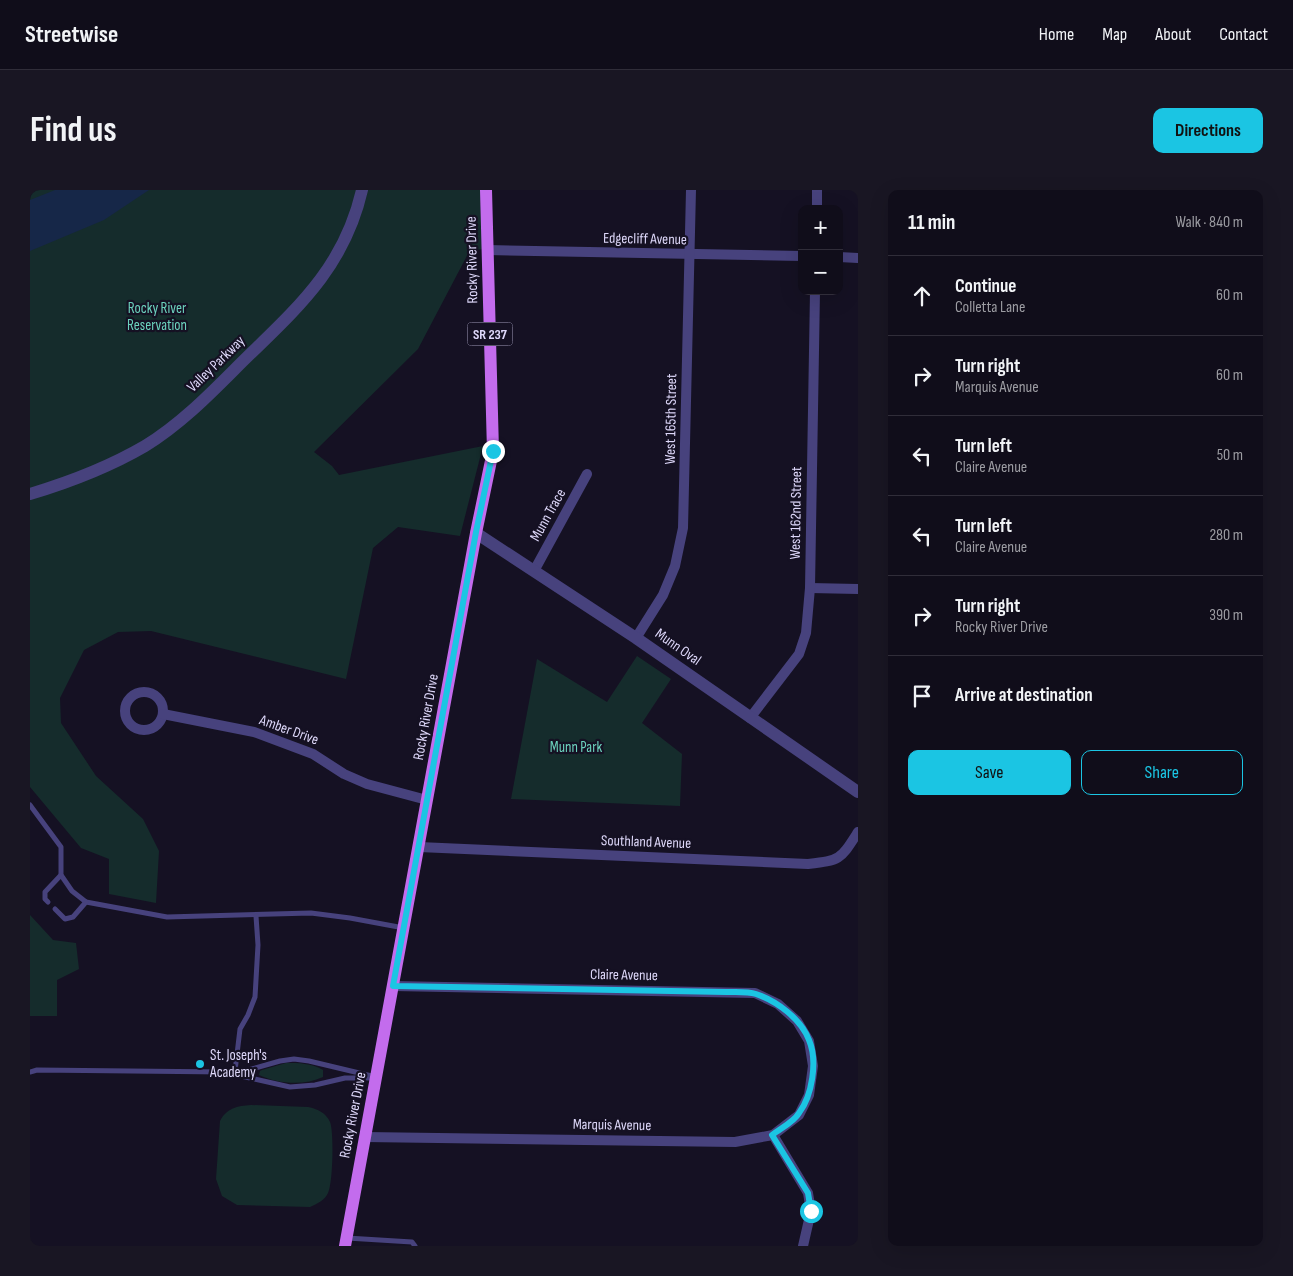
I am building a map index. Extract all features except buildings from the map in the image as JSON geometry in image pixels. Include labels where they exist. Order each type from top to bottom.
[{"type":"main road","name":"Rocky River Drive","points":[[346,1242],[476,532],[493,451],[486,190]]},
{"type":"street","name":"Valley Parkway","points":[[30,494],[55,487],[102,469],[170,429],[196,407],[303,301],[324,276],[349,231],[362,190]]},
{"type":"street","name":"West 165th Street","points":[[636,638],[663,594],[675,566],[683,528],[691,190]]},
{"type":"street","points":[[817,190],[817,205]]},
{"type":"street","name":"Edgecliff Avenue","points":[[487,250],[798,256]]},
{"type":"street","points":[[843,257],[858,258]]},
{"type":"street","name":"West 162nd Street","points":[[750,718],[799,654],[806,633],[810,588],[815,295]]},
{"type":"street","name":"Munn Trace","points":[[534,571],[587,474]]},
{"type":"street","name":"Munn Oval","points":[[476,532],[636,638],[858,792]]},
{"type":"street","points":[[810,588],[858,589]]},
{"type":"street","name":"Amber Drive","points":[[163,714],[254,732],[314,754],[344,774],[367,784],[427,800]]},
{"type":"street","name":"Southland Avenue","points":[[419,847],[808,864],[830,861],[843,855],[858,832]]},
{"type":"street","name":"Claire Avenue","points":[[393,986],[755,993],[778,1004],[797,1021],[810,1041],[813,1066]]},
{"type":"street","name":"Marquis Avenue","points":[[365,1137],[735,1142],[772,1135],[798,1115],[810,1095],[813,1066]]},
{"type":"street","points":[[772,1135],[808,1193],[811,1211],[803,1246]]},
{"type":"lane","points":[[30,805],[61,847],[61,875],[72,891],[86,902],[167,917],[311,913],[404,928]]},
{"type":"lane","points":[[48,902],[45,892],[61,875]]},
{"type":"lane","points":[[55,909],[65,919],[73,917],[86,902]]},
{"type":"lane","points":[[235,1071],[240,1028],[248,1015],[255,997],[258,945],[256,916]]},
{"type":"lane","points":[[30,1072],[45,1070],[225,1072],[248,1070],[294,1059],[376,1077]]},
{"type":"lane","points":[[225,1072],[290,1087],[315,1085],[345,1078],[376,1077]]},
{"type":"lane","points":[[346,1242],[412,1242],[415,1246]]},
{"type":"green space","name":"Rocky River Reservation","points":[[30,190],[486,190],[488,249],[470,250],[418,349],[314,452],[332,466],[339,475],[483,446],[460,536],[398,527],[373,548],[346,679],[151,631],[118,632],[84,650],[60,698],[61,723],[96,776],[143,819],[159,851],[156,903],[109,894],[109,859],[81,848],[30,787]]},
{"type":"green space","name":"Munn Park","points":[[637,656],[671,679],[642,723],[682,754],[680,806],[511,799],[537,659],[607,702]]},
{"type":"green space","points":[[30,915],[53,940],[76,943],[79,969],[57,980],[57,1016],[30,1016]]},
{"type":"green space","points":[[286,1063],[314,1066],[323,1070],[323,1077],[308,1082],[291,1083],[259,1075],[262,1070]]},
{"type":"green space","points":[[251,1105],[308,1107],[326,1116],[330,1122],[332,1136],[331,1179],[328,1193],[320,1202],[310,1207],[237,1205],[222,1196],[216,1179],[220,1121],[233,1108]]},
{"type":"water","points":[[55,190],[149,190],[104,220],[30,251],[30,200]]},
{"type":"place","name":"St. Joseph's Academy","points":[[200,1064]]},
{"type":"route","points":[[493,451],[476,532],[393,986],[755,993],[778,1004],[797,1021],[810,1041],[813,1066],[810,1095],[798,1115],[772,1135],[808,1193],[811,1211]]}]
